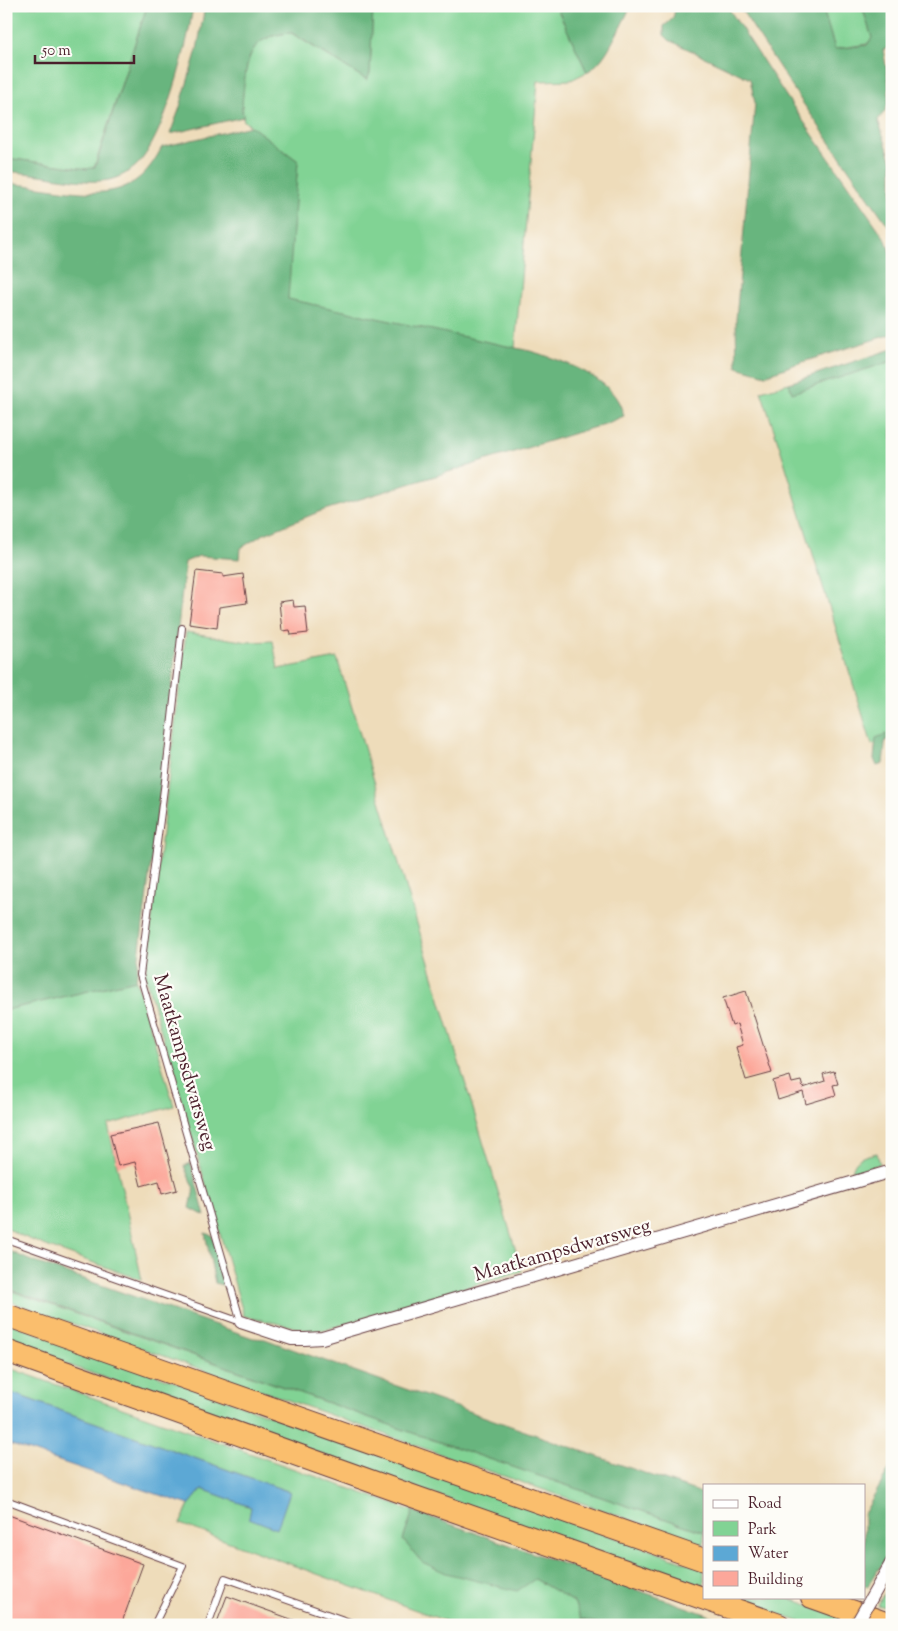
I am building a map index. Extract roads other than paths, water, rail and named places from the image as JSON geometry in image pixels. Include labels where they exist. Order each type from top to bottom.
[{"type":"highway","points":[[6,1315],[703,1560]]},
{"type":"highway","points":[[6,1351],[399,1492],[779,1625]]},
{"type":"highway","points":[[815,1598],[891,1625]]},
{"type":"street","name":"Maatkampsdwarsweg","points":[[241,1322],[292,1339],[322,1338],[892,1172]]},
{"type":"street","points":[[856,1625],[892,1562]]},
{"type":"lane","name":"Maatkampsdwarsweg","points":[[182,628],[165,781],[140,975],[241,1322]]},
{"type":"lane","name":"Maatkampsdwarsweg","points":[[6,1239],[241,1322]]},
{"type":"lane","points":[[6,1500],[183,1566],[154,1625]]},
{"type":"lane","points":[[208,1625],[225,1578],[358,1625]]},
{"type":"water","points":[[6,1391],[290,1492],[277,1529],[249,1518],[251,1507],[202,1489],[189,1505],[6,1443]]}]
